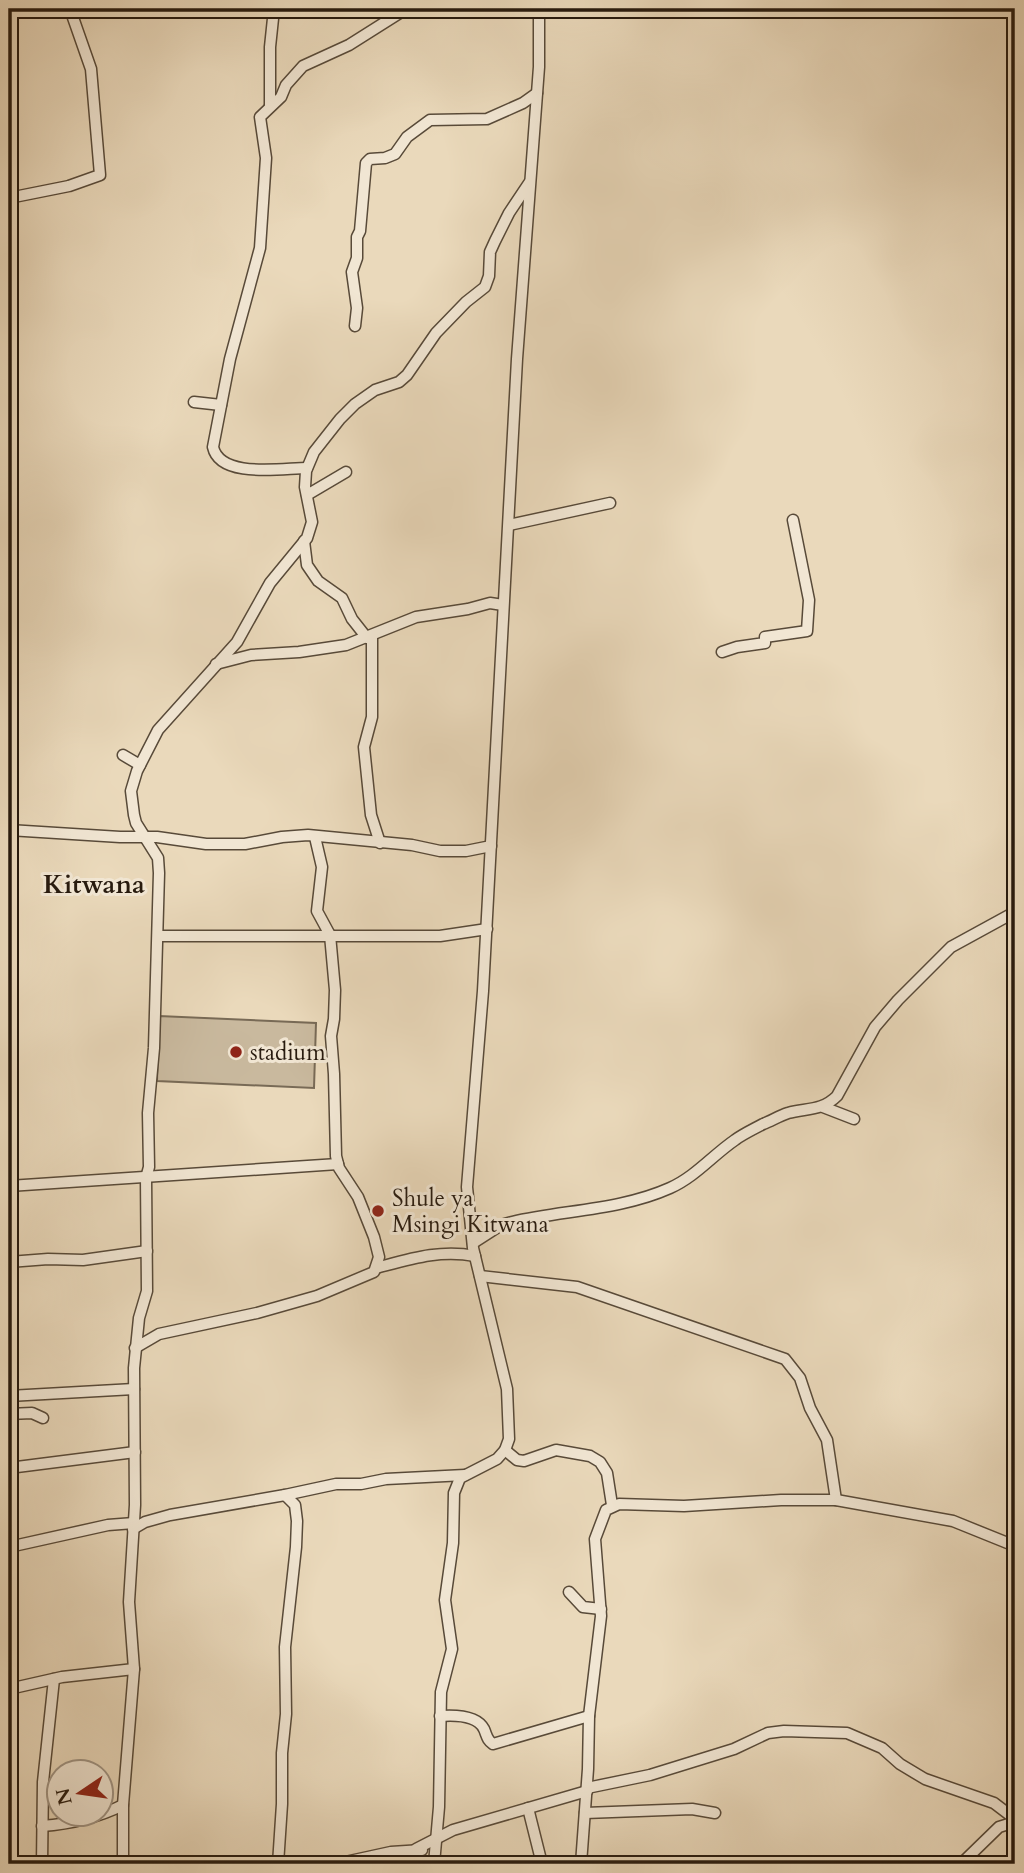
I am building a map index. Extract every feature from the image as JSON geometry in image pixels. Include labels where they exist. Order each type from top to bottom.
[{"type":"street","points":[[9,198],[69,186],[100,175],[91,69],[70,9]]},
{"type":"street","points":[[270,105],[270,47],[274,9]]},
{"type":"street","points":[[307,468],[259,470],[226,464],[218,459],[213,447],[230,359],[260,248],[266,158],[259,121],[261,114],[281,97],[289,81],[303,66],[349,45],[406,9]]},
{"type":"street","points":[[434,1862],[439,1807],[441,1692],[452,1649],[444,1600],[453,1543],[454,1493],[458,1481],[465,1475],[497,1459],[505,1450],[509,1439],[507,1389],[475,1256],[467,1187],[476,1102],[491,865],[517,359],[537,93],[539,9]]},
{"type":"street","points":[[355,326],[357,308],[352,272],[357,258],[368,161],[395,154],[407,137],[430,120],[493,117],[537,93]]},
{"type":"street","points":[[123,1864],[123,1805],[134,1669],[130,1602],[134,1526],[135,1348],[139,1318],[146,1298],[148,1113],[154,1048],[158,936],[158,858],[136,823],[131,792],[140,765],[166,719],[237,642],[270,583],[311,530],[307,468],[314,452],[340,419],[375,390],[399,382],[407,375],[436,333],[485,287],[489,276],[490,253],[495,241],[529,183]]},
{"type":"street","points":[[194,402],[221,405]]},
{"type":"street","points":[[307,495],[346,472]]},
{"type":"street","points":[[509,525],[610,503]]},
{"type":"street","points":[[722,652],[765,643],[765,637],[773,635],[807,631],[809,600],[793,520]]},
{"type":"street","points":[[304,541],[307,565],[318,581],[342,598],[352,619],[370,637],[372,717],[363,747],[371,815],[380,842]]},
{"type":"street","points":[[216,664],[251,655],[335,647],[370,637],[416,617],[490,603],[503,605]]},
{"type":"street","points":[[123,755],[140,765]]},
{"type":"street","points":[[9,830],[173,838],[206,844],[233,844],[293,835],[412,845],[440,851],[468,851],[492,846]]},
{"type":"street","points":[[315,837],[322,867],[317,911],[330,935],[335,990],[331,1036],[336,1156],[367,1218],[379,1257],[376,1268]]},
{"type":"street","points":[[468,851],[491,865]]},
{"type":"street","points":[[9,876],[12,910],[9,953]]},
{"type":"street","points":[[473,1243],[501,1225],[512,1222],[588,1210],[659,1193],[673,1187],[717,1157],[734,1140],[755,1128],[784,1114],[823,1107],[837,1096],[874,1027],[935,963],[951,947],[1015,912]]},
{"type":"street","points":[[158,936],[440,936],[487,929]]},
{"type":"street","points":[[823,1107],[855,1119]]},
{"type":"street","points":[[9,1186],[338,1164]]},
{"type":"street","points":[[9,1262],[96,1259],[147,1251]]},
{"type":"street","points":[[135,1348],[159,1334],[257,1313],[317,1296],[366,1276],[376,1268],[400,1261],[436,1254],[475,1256]]},
{"type":"street","points":[[480,1276],[577,1287],[621,1300],[785,1359],[796,1371],[810,1408],[828,1440],[836,1500]]},
{"type":"street","points":[[9,1396],[134,1389]]},
{"type":"street","points":[[9,1414],[32,1413],[43,1418]]},
{"type":"street","points":[[505,1450],[517,1460],[524,1461],[556,1451],[590,1456],[600,1462],[607,1473],[612,1506]]},
{"type":"street","points":[[9,1468],[135,1452]]},
{"type":"street","points":[[9,1547],[108,1525],[134,1526],[151,1520],[336,1484],[465,1475]]},
{"type":"street","points":[[278,1864],[286,1714],[285,1647],[297,1521],[295,1505],[285,1495]]},
{"type":"street","points":[[580,1864],[587,1790],[589,1716],[601,1609],[595,1539],[602,1517],[612,1506],[836,1500],[953,1521],[1015,1546]]},
{"type":"street","points":[[134,1512],[141,1518],[151,1520]]},
{"type":"street","points":[[569,1592],[583,1607],[601,1609]]},
{"type":"street","points":[[9,1689],[54,1679],[134,1669]]},
{"type":"street","points":[[42,1864],[43,1782],[54,1679]]},
{"type":"street","points":[[440,1716],[453,1715],[476,1721],[493,1744],[589,1716]]},
{"type":"street","points":[[336,1864],[416,1849],[453,1830],[587,1790],[650,1775],[734,1749],[768,1733],[784,1731],[847,1733],[863,1738],[882,1748],[900,1765],[925,1779],[994,1804],[1015,1821]]},
{"type":"street","points":[[42,1826],[82,1821],[123,1805]]},
{"type":"street","points":[[528,1808],[542,1864]]},
{"type":"street","points":[[585,1813],[692,1810],[715,1813]]},
{"type":"street","points":[[961,1864],[999,1827],[1015,1821]]},
{"type":"street","points":[[416,1849],[423,1850],[434,1862]]},
{"type":"shaded area","name":"stadium","points":[[159,1016],[316,1023],[314,1088],[157,1081]]},
{"type":"place","name":"stadium","points":[[236,1052]]},
{"type":"place","name":"Shule ya Msingi Kitwana","points":[[378,1211]]},
{"type":"district","name":"Kitwana","points":[[94,884]]}]
